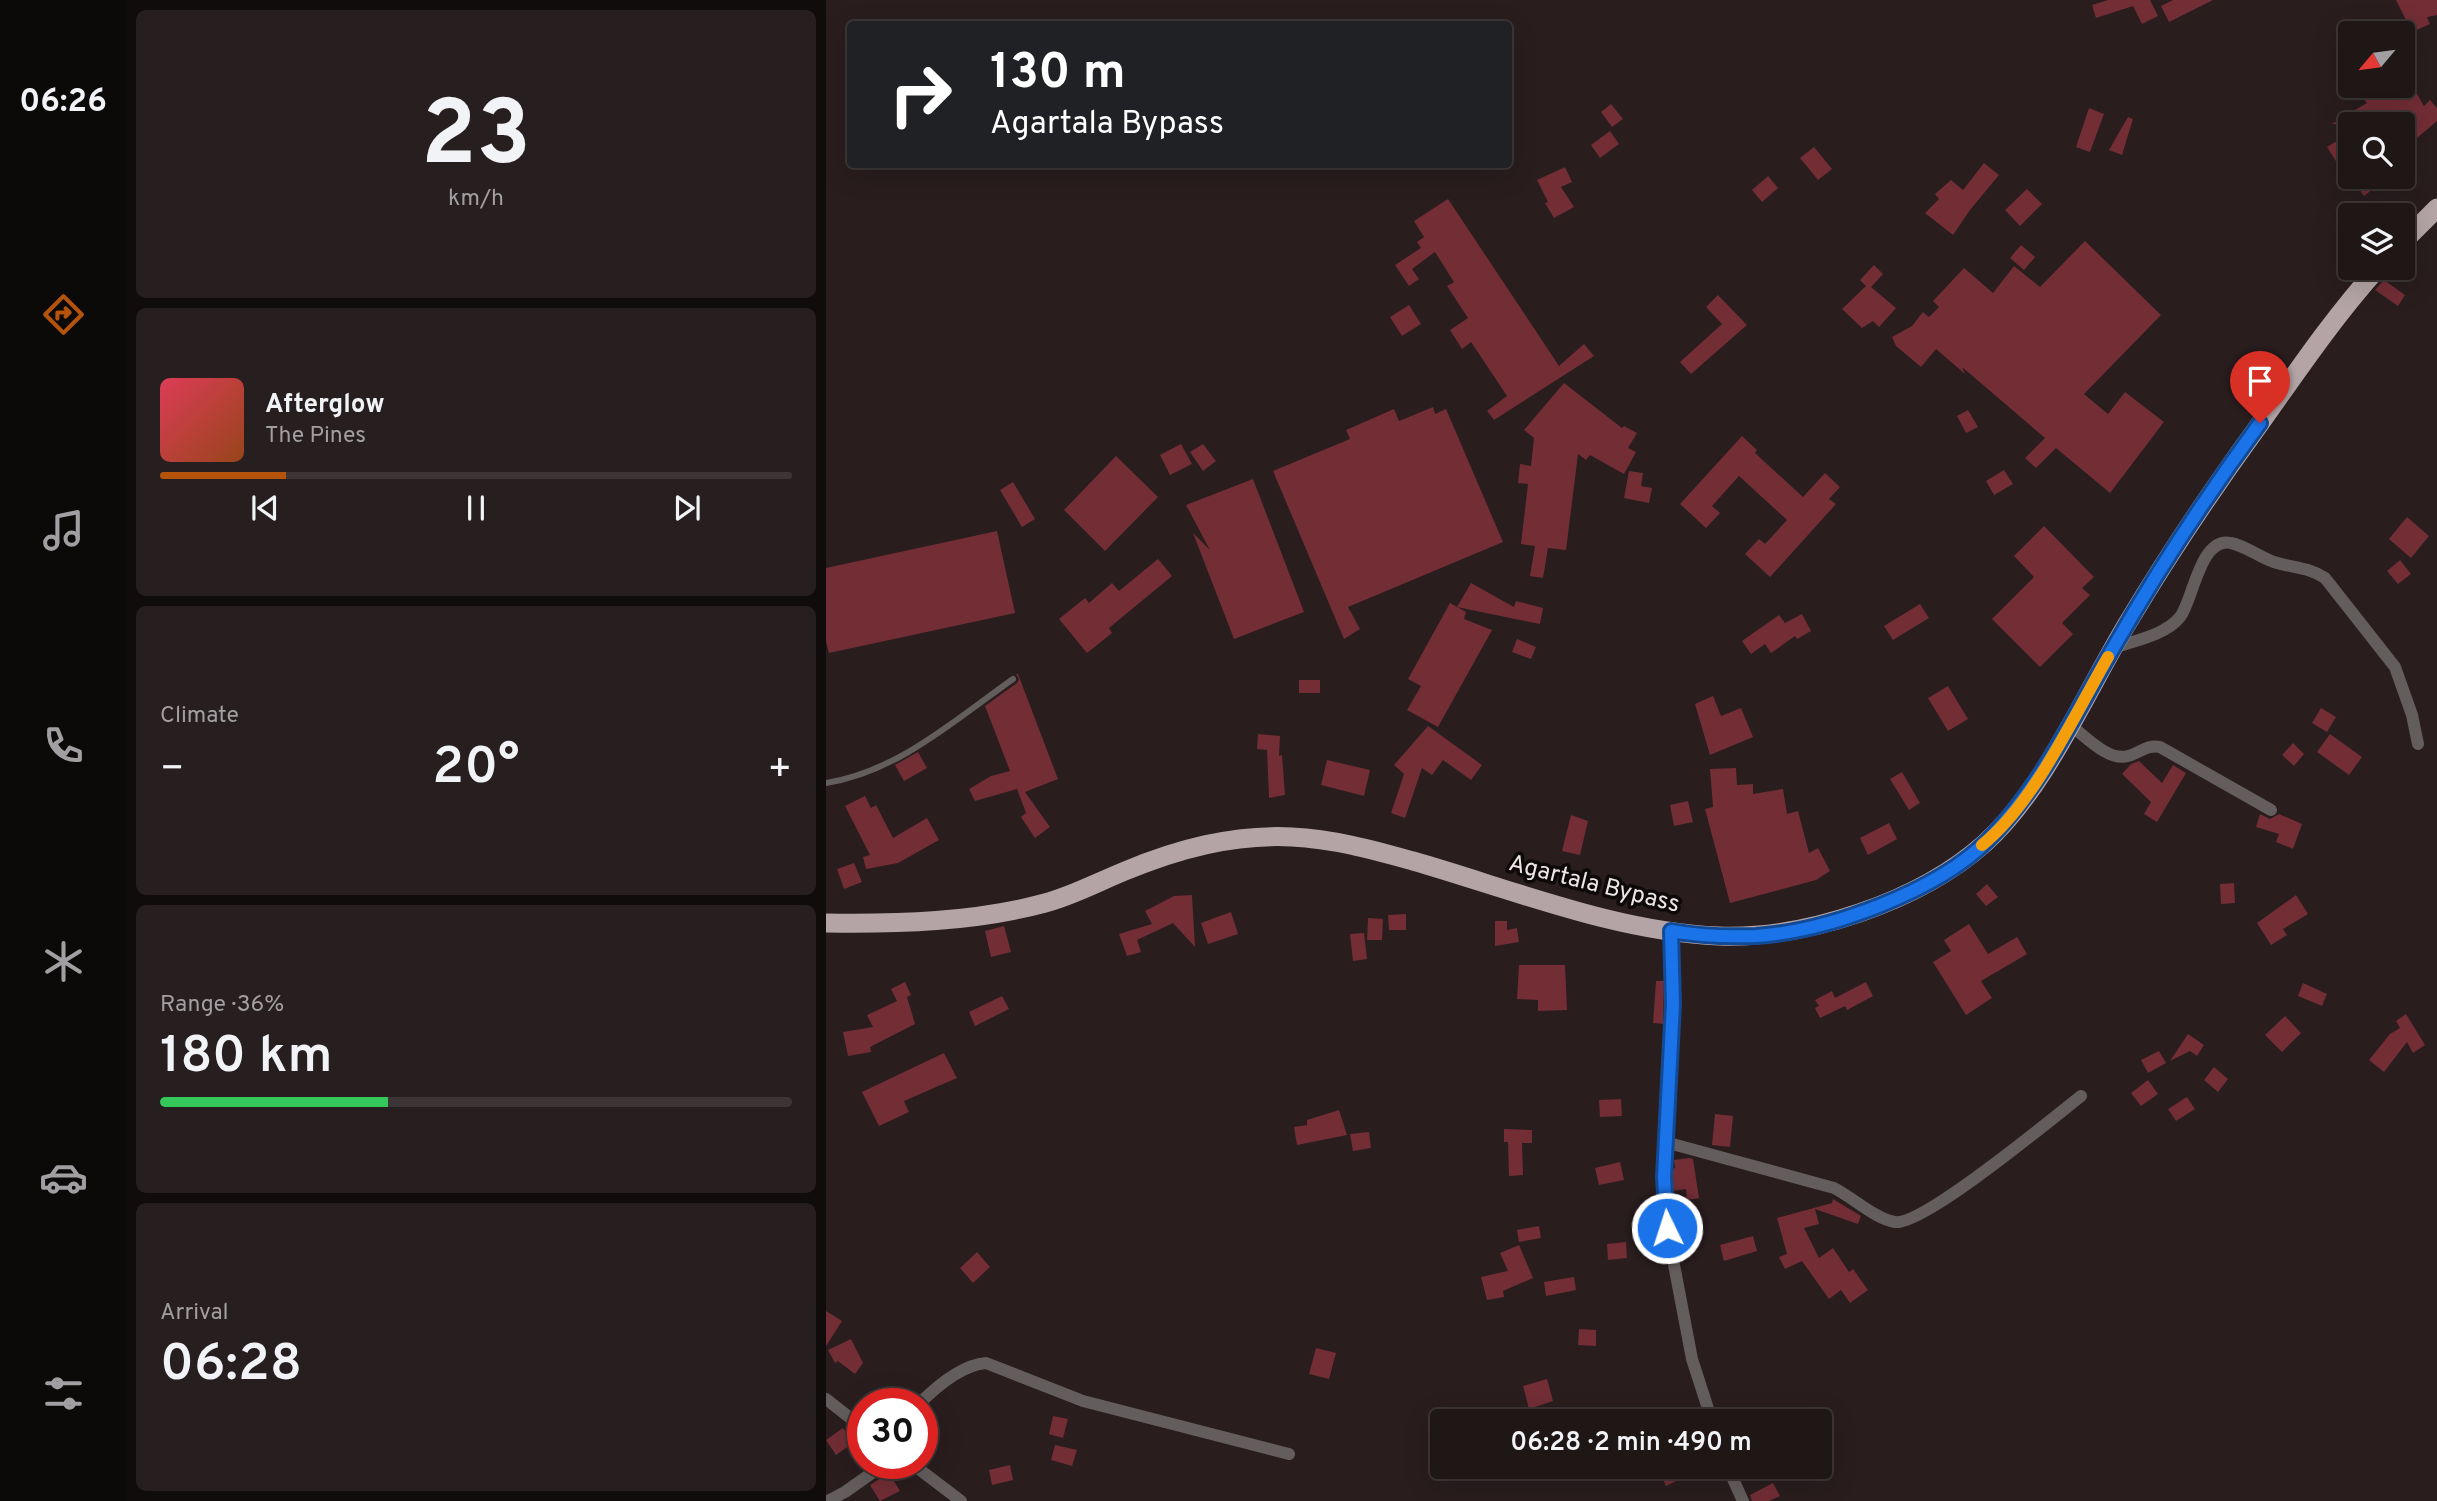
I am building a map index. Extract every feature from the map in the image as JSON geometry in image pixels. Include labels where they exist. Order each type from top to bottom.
[{"type":"highway","points":[[2415,230],[2437,208]]},
{"type":"highway","name":"Agartala Bypass","points":[[826,923],[935,920],[1017,909],[1048,902],[1181,850],[1251,836],[1290,836],[1361,846],[1592,914],[1671,931],[1717,936],[1757,936],[1796,930],[1871,907],[1933,879],[1958,864],[1987,842],[2009,817],[2049,760],[2112,649],[2224,474],[2316,342],[2368,280]]},
{"type":"street","points":[[2112,649],[2161,630],[2180,618],[2194,581],[2213,549],[2226,542],[2234,543],[2275,563],[2316,572],[2325,578],[2395,667],[2412,715],[2418,744]]},
{"type":"street","points":[[2069,724],[2116,757],[2126,757],[2153,746],[2160,747],[2271,810]]},
{"type":"street","points":[[1671,931],[1673,1004],[1664,1177],[1667,1228],[1692,1359],[1708,1409]]},
{"type":"street","points":[[1665,1142],[1834,1188],[1880,1217],[1895,1223],[1920,1215],[2081,1097]]},
{"type":"street","points":[[938,1389],[957,1374],[986,1363],[1083,1401],[1289,1454]]},
{"type":"street","points":[[826,1399],[847,1415]]},
{"type":"street","points":[[828,1501],[863,1479]]},
{"type":"street","points":[[932,1479],[961,1501]]},
{"type":"street","points":[[1733,1479],[1743,1501]]},
{"type":"lane","points":[[826,783],[852,779],[878,770],[1013,679]]},
{"type":"building","points":[[2108,0],[2150,0],[2158,16],[2142,24],[2133,6],[2096,18],[2092,5]]},
{"type":"building","points":[[2173,0],[2213,0],[2169,22],[2161,6]]},
{"type":"building","points":[[2396,0],[2437,0],[2437,15],[2427,17],[2430,24],[2415,31],[2415,21],[2406,21]]},
{"type":"building","points":[[2415,91],[2424,106],[2430,100],[2437,108],[2437,121],[2417,138],[2415,112],[2352,112],[2367,103],[2363,98],[2415,98]]},
{"type":"building","points":[[1611,104],[1623,119],[1612,127],[1601,112]]},
{"type":"building","points":[[2089,108],[2104,114],[2090,152],[2076,147]]},
{"type":"building","points":[[2128,117],[2133,119],[2122,155],[2109,150]]},
{"type":"building","points":[[1610,131],[1619,144],[1600,158],[1591,145]]},
{"type":"building","points":[[2338,140],[2338,164],[2327,147]]},
{"type":"building","points":[[1814,147],[1832,169],[1818,180],[1800,158]]},
{"type":"building","points":[[1984,163],[1999,175],[1953,235],[1925,213],[1939,199],[1935,194],[1951,180],[1963,190]]},
{"type":"building","points":[[1565,167],[1572,182],[1561,187],[1574,207],[1554,218],[1537,180]]},
{"type":"building","points":[[1768,176],[1778,188],[1762,202],[1752,190]]},
{"type":"building","points":[[2027,189],[2042,204],[2020,226],[2005,210]]},
{"type":"building","points":[[2359,189],[2373,189],[2364,196]]},
{"type":"building","points":[[1448,199],[1559,366],[1584,344],[1594,356],[1494,420],[1487,411],[1507,396],[1471,342],[1462,349],[1450,330],[1468,318],[1447,286],[1454,282],[1435,252],[1412,269],[1419,279],[1409,286],[1395,265],[1421,248],[1417,242],[1424,237],[1414,221]]},
{"type":"building","points":[[2085,241],[2161,315],[2084,394],[2108,414],[2125,392],[2164,422],[2110,493],[2056,448],[2036,468],[2025,458],[2045,438],[1962,367],[1965,374],[1936,349],[1921,367],[1896,346],[1892,337],[1912,326],[1923,312],[1929,317],[1939,307],[1933,301],[1964,268],[1993,293],[2014,266],[2040,287]]},
{"type":"building","points":[[2021,245],[2035,257],[2024,270],[2010,258]]},
{"type":"building","points":[[1874,265],[1883,274],[1871,287],[1896,308],[1879,327],[1873,321],[1862,328],[1842,309],[1866,286],[1860,280]]},
{"type":"building","points":[[2384,280],[2405,295],[2398,306],[2375,290]]},
{"type":"building","points":[[1718,295],[1747,325],[1691,374],[1680,362],[1722,324],[1706,307]]},
{"type":"building","points":[[1409,305],[1421,324],[1402,336],[1390,317]]},
{"type":"building","points":[[1564,383],[1622,428],[1624,426],[1637,433],[1628,448],[1636,452],[1624,474],[1590,455],[1586,460],[1578,454],[1566,550],[1548,548],[1543,578],[1530,576],[1535,546],[1521,544],[1528,484],[1518,483],[1520,464],[1531,466],[1534,438],[1524,430]]},
{"type":"building","points":[[1433,407],[1435,414],[1446,409],[1503,542],[1348,607],[1360,629],[1344,639],[1273,471],[1350,439],[1346,430],[1394,409],[1399,421]]},
{"type":"building","points":[[1968,410],[1978,427],[1966,433],[1957,416]]},
{"type":"building","points":[[1742,436],[1757,450],[1755,453],[1803,497],[1825,473],[1840,487],[1829,499],[1836,504],[1770,577],[1745,554],[1759,539],[1765,544],[1787,520],[1739,476],[1712,506],[1720,513],[1706,528],[1680,504]]},
{"type":"building","points":[[1181,444],[1192,464],[1170,475],[1160,455]]},
{"type":"building","points":[[1203,444],[1216,461],[1203,471],[1190,452]]},
{"type":"building","points":[[1116,456],[1158,497],[1105,551],[1064,510]]},
{"type":"building","points":[[2004,470],[2013,484],[1994,495],[1986,481]]},
{"type":"building","points":[[1629,471],[1643,473],[1641,486],[1652,488],[1649,503],[1624,498]]},
{"type":"building","points":[[1253,479],[1304,612],[1234,639],[1193,533],[1210,550],[1186,505]]},
{"type":"building","points":[[1013,482],[1035,519],[1022,527],[1000,490]]},
{"type":"building","points":[[2407,517],[2429,536],[2411,558],[2389,539]]},
{"type":"building","points":[[2044,526],[2094,577],[2082,588],[2090,595],[2062,623],[2073,634],[2040,667],[1992,619],[2034,577],[2014,556]]},
{"type":"building","points":[[997,531],[1015,613],[829,653],[826,641],[826,568]]},
{"type":"building","points":[[1158,559],[1172,576],[1109,628],[1112,633],[1087,653],[1059,619],[1085,598],[1089,603],[1112,583],[1119,591]]},
{"type":"building","points":[[2400,560],[2411,574],[2398,584],[2387,571]]},
{"type":"building","points":[[1471,583],[1514,607],[1516,601],[1543,608],[1540,624],[1457,607]]},
{"type":"building","points":[[1450,603],[1466,612],[1464,619],[1492,630],[1438,727],[1407,710],[1421,686],[1408,679]]},
{"type":"building","points":[[1920,604],[1929,618],[1893,640],[1884,626]]},
{"type":"building","points":[[1802,614],[1811,631],[1797,639],[1795,636],[1771,653],[1765,644],[1751,654],[1742,641],[1779,615],[1785,623]]},
{"type":"building","points":[[1517,639],[1536,647],[1531,659],[1512,652]]},
{"type":"building","points":[[1018,674],[1058,779],[1025,792],[1050,827],[1035,838],[1021,817],[1026,813],[1017,789],[975,801],[969,789],[991,776],[1010,771],[985,706],[1017,683],[1019,679]]},
{"type":"building","points":[[1299,680],[1320,680],[1320,693],[1299,693]]},
{"type":"building","points":[[1948,686],[1968,719],[1948,731],[1928,698]]},
{"type":"building","points":[[1713,696],[1721,716],[1741,708],[1753,737],[1710,755],[1695,704]]},
{"type":"building","points":[[2321,708],[2336,717],[2327,732],[2312,723]]},
{"type":"building","points":[[1428,726],[1482,765],[1471,780],[1443,760],[1432,775],[1422,768],[1405,818],[1391,813],[1404,774],[1394,765]]},
{"type":"building","points":[[1258,734],[1280,736],[1279,756],[1282,755],[1285,795],[1269,798],[1267,750],[1257,749]]},
{"type":"building","points":[[2330,734],[2362,757],[2349,775],[2317,752]]},
{"type":"building","points":[[2293,743],[2304,754],[2294,766],[2282,755]]},
{"type":"building","points":[[918,752],[927,768],[904,781],[895,765]]},
{"type":"building","points":[[1327,760],[1370,770],[1364,796],[1321,785]]},
{"type":"building","points":[[2139,761],[2162,783],[2173,765],[2186,773],[2157,822],[2144,814],[2151,802],[2122,774],[2131,764]]},
{"type":"building","points":[[1736,768],[1737,785],[1753,784],[1753,794],[1783,789],[1787,814],[1798,811],[1809,853],[1818,848],[1830,871],[1816,880],[1730,903],[1705,809],[1713,807],[1710,769]]},
{"type":"building","points":[[1902,772],[1920,803],[1909,810],[1890,779]]},
{"type":"building","points":[[865,796],[871,808],[876,805],[893,838],[927,818],[939,840],[898,863],[866,869],[863,857],[870,855],[845,806]]},
{"type":"building","points":[[1688,801],[1693,822],[1674,826],[1670,805]]},
{"type":"building","points":[[2260,814],[2270,819],[2279,814],[2302,824],[2293,849],[2276,842],[2279,834],[2256,827]]},
{"type":"building","points":[[1571,815],[1588,821],[1580,855],[1562,851]]},
{"type":"building","points":[[1889,823],[1897,839],[1868,855],[1860,838]]},
{"type":"building","points":[[854,863],[862,882],[844,889],[837,869]]},
{"type":"building","points":[[2234,883],[2235,903],[2221,904],[2220,884]]},
{"type":"building","points":[[1987,884],[1998,897],[1986,906],[1976,894]]},
{"type":"building","points":[[1192,895],[1195,947],[1173,923],[1137,940],[1141,952],[1127,956],[1119,934],[1152,924],[1145,911],[1174,896]]},
{"type":"building","points":[[2296,895],[2308,914],[2283,929],[2287,935],[2271,945],[2257,923]]},
{"type":"building","points":[[1231,912],[1238,934],[1208,944],[1201,923]]},
{"type":"building","points":[[1406,914],[1406,930],[1389,930],[1388,915]]},
{"type":"building","points":[[1368,918],[1383,919],[1382,940],[1367,940]]},
{"type":"building","points":[[1495,921],[1507,921],[1507,930],[1517,928],[1519,942],[1495,946]]},
{"type":"building","points":[[1969,924],[1988,954],[2017,937],[2027,954],[1981,981],[1992,998],[1966,1015],[1933,962],[1951,951],[1944,940]]},
{"type":"building","points":[[1004,926],[1011,952],[991,957],[985,931]]},
{"type":"building","points":[[1364,933],[1367,959],[1353,961],[1350,934]]},
{"type":"building","points":[[1519,965],[1565,965],[1567,1010],[1538,1011],[1538,1000],[1517,999]]},
{"type":"building","points":[[1656,981],[1664,981],[1663,1024],[1653,1023]]},
{"type":"building","points":[[905,982],[911,995],[907,997],[915,1024],[870,1047],[871,1052],[848,1056],[843,1032],[873,1027],[867,1015],[897,1001],[891,989]]},
{"type":"building","points":[[1866,982],[1873,996],[1847,1010],[1845,1006],[1820,1018],[1815,1008],[1819,1006],[1815,1000],[1832,991],[1835,998]]},
{"type":"building","points":[[2303,983],[2327,994],[2322,1006],[2298,996]]},
{"type":"building","points":[[1002,996],[1009,1009],[975,1026],[969,1012]]},
{"type":"building","points":[[2406,1014],[2425,1045],[2413,1053],[2407,1042],[2384,1072],[2369,1060],[2390,1034],[2400,1028],[2396,1021]]},
{"type":"building","points":[[2285,1016],[2301,1033],[2282,1052],[2265,1035]]},
{"type":"building","points":[[2188,1034],[2204,1045],[2197,1056],[2190,1051],[2170,1061]]},
{"type":"building","points":[[2159,1051],[2166,1063],[2148,1073],[2141,1060]]},
{"type":"building","points":[[944,1053],[957,1078],[904,1101],[909,1112],[879,1126],[862,1092]]},
{"type":"building","points":[[2214,1067],[2228,1079],[2218,1092],[2204,1080]]},
{"type":"building","points":[[2148,1080],[2158,1094],[2141,1106],[2131,1093]]},
{"type":"building","points":[[2187,1097],[2195,1109],[2176,1121],[2168,1109]]},
{"type":"building","points":[[1621,1099],[1622,1116],[1600,1117],[1599,1100]]},
{"type":"building","points":[[1339,1110],[1347,1135],[1297,1145],[1294,1127],[1307,1125],[1307,1120]]},
{"type":"building","points":[[1715,1114],[1733,1116],[1730,1147],[1712,1145]]},
{"type":"building","points":[[1504,1129],[1532,1130],[1532,1143],[1522,1143],[1523,1175],[1509,1176],[1508,1142],[1504,1142]]},
{"type":"building","points":[[1369,1132],[1371,1148],[1353,1151],[1350,1134]]},
{"type":"building","points":[[1693,1159],[1699,1198],[1687,1200],[1686,1189],[1673,1191],[1672,1169],[1675,1168],[1674,1160]]},
{"type":"building","points":[[1620,1162],[1624,1180],[1599,1185],[1595,1168]]},
{"type":"building","points":[[1833,1199],[1861,1216],[1858,1224],[1815,1209],[1819,1224],[1804,1228],[1819,1258],[1833,1248],[1849,1272],[1853,1269],[1868,1290],[1850,1303],[1841,1290],[1829,1299],[1802,1261],[1785,1269],[1779,1257],[1787,1254],[1777,1218],[1832,1203]]},
{"type":"building","points":[[1539,1226],[1541,1238],[1519,1242],[1517,1230]]},
{"type":"building","points":[[1753,1236],[1757,1251],[1724,1261],[1720,1245]]},
{"type":"building","points":[[1626,1242],[1627,1258],[1608,1260],[1607,1244]]},
{"type":"building","points":[[1519,1245],[1533,1278],[1503,1291],[1504,1297],[1487,1300],[1481,1277],[1508,1271],[1500,1253]]},
{"type":"building","points":[[977,1252],[990,1267],[973,1283],[960,1268]]},
{"type":"building","points":[[1574,1277],[1576,1290],[1546,1296],[1544,1282]]},
{"type":"building","points":[[826,1311],[842,1321],[826,1346]]},
{"type":"building","points":[[1579,1329],[1596,1330],[1596,1346],[1578,1345]]},
{"type":"building","points":[[851,1339],[863,1363],[855,1374],[838,1361],[835,1363],[828,1350]]},
{"type":"building","points":[[1316,1348],[1336,1353],[1329,1379],[1309,1374]]},
{"type":"building","points":[[1547,1379],[1553,1401],[1529,1409],[1523,1386]]},
{"type":"building","points":[[1053,1416],[1068,1419],[1063,1438],[1049,1434]]},
{"type":"building","points":[[843,1428],[847,1434],[847,1447],[836,1455],[826,1440]]},
{"type":"building","points":[[1055,1445],[1077,1450],[1072,1466],[1051,1460]]},
{"type":"building","points":[[1010,1465],[1013,1480],[992,1485],[989,1470]]},
{"type":"building","points":[[880,1479],[893,1479],[900,1491],[880,1501],[870,1485]]},
{"type":"building","points":[[1663,1479],[1680,1479],[1666,1486]]},
{"type":"building","points":[[1773,1483],[1780,1496],[1769,1501],[1752,1501],[1750,1495]]},
{"type":"slow traffic","points":[[1982,845],[2009,817],[2029,790],[2108,657]]},
{"type":"route","points":[[1667,1228],[1664,1177],[1673,1004],[1671,931],[1717,936],[1757,936],[1822,923],[1894,898],[1933,879],[1987,842],[2009,817],[2049,760],[2130,618],[2260,423]]}]
